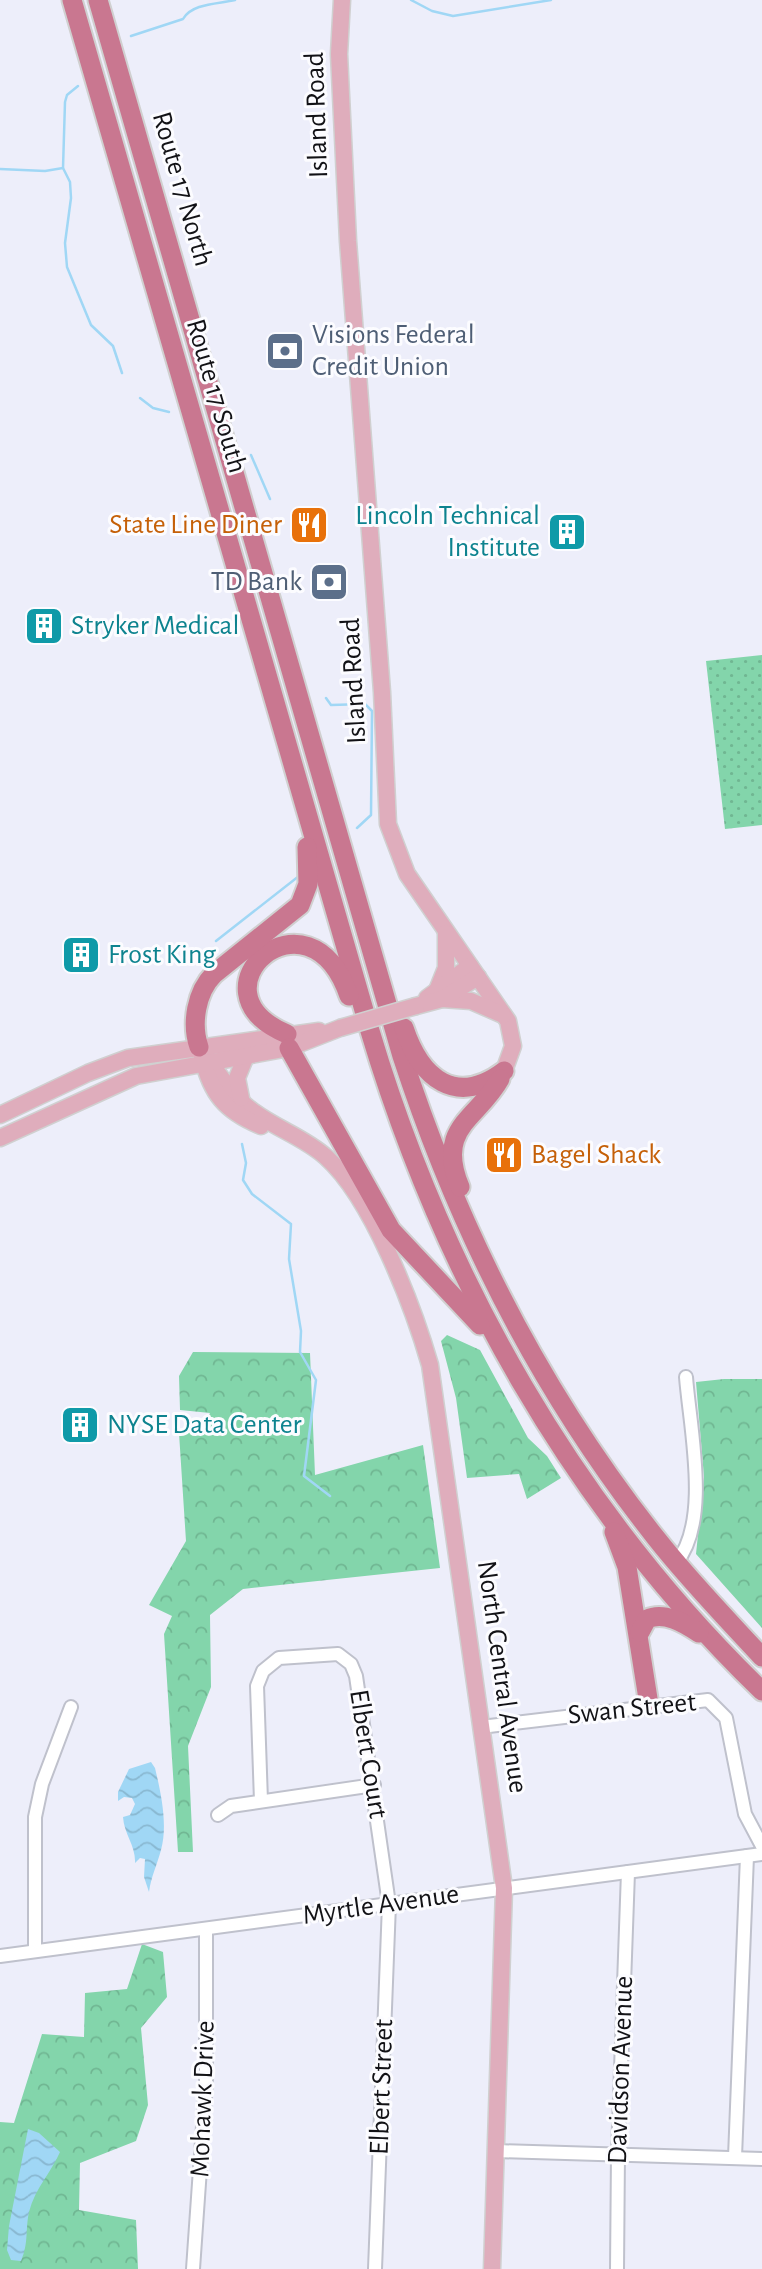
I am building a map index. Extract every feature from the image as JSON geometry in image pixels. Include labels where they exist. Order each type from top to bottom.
[{"type":"highway","name":"Route 17 South","points":[[72,0],[304,807]]},
{"type":"highway","name":"Route 17 North","points":[[98,0],[363,922]]},
{"type":"highway","points":[[205,1058],[197,1012],[207,982],[292,914],[303,901],[309,871],[304,807]]},
{"type":"highway","points":[[304,807],[379,1061],[432,1208],[501,1348],[549,1430],[603,1508],[656,1575],[762,1691]]},
{"type":"highway","points":[[363,922],[393,991],[409,1042],[432,1075],[451,1086],[469,1089],[486,1084],[504,1071]]},
{"type":"highway","points":[[363,922],[419,1107],[463,1219],[498,1292],[550,1385],[619,1489],[676,1563],[762,1657]]},
{"type":"highway","points":[[379,1061],[337,970],[322,954],[301,944],[286,944],[268,950],[254,964],[247,982],[247,995],[254,1013],[288,1041],[391,1230],[501,1348]]},
{"type":"highway","points":[[463,1219],[469,1209],[454,1167],[457,1136],[467,1116],[496,1086],[504,1071]]},
{"type":"highway","points":[[603,1508],[627,1567],[640,1632],[649,1705]]},
{"type":"highway","points":[[640,1632],[647,1619],[660,1616],[686,1624],[718,1645]]},
{"type":"main road","name":"Island Road","points":[[342,0],[339,54],[348,241],[382,681],[386,812],[390,835],[402,866],[505,1017],[513,1040],[504,1071]]},
{"type":"main road","points":[[440,995],[446,968],[446,933]]},
{"type":"main road","points":[[0,1138],[127,1079],[205,1058],[288,1041],[416,1006],[440,995],[474,971]]},
{"type":"main road","points":[[440,995],[471,1001],[505,1017]]},
{"type":"main road","points":[[0,1115],[115,1062],[246,1056],[288,1041]]},
{"type":"main road","points":[[243,1103],[237,1078],[246,1056]]},
{"type":"main road","name":"North Central Avenue","points":[[205,1058],[243,1103],[327,1157],[351,1186],[387,1254],[423,1342],[438,1405],[504,1888],[492,2269]]},
{"type":"main road","name":"North Central Avenue","points":[[205,1058],[208,1083],[232,1110],[254,1123],[296,1137]]},
{"type":"street","points":[[676,1563],[691,1535],[697,1507],[686,1377]]},
{"type":"street","name":"Elbert Court","points":[[261,1801],[257,1686],[263,1671],[279,1658],[331,1653],[351,1664],[356,1676],[374,1785],[389,1904]]},
{"type":"street","name":"Swan Street","points":[[481,1727],[708,1700],[722,1711],[728,1727],[745,1814],[762,1846]]},
{"type":"street","points":[[35,1951],[35,1817],[42,1784],[71,1707]]},
{"type":"street","points":[[218,1815],[231,1806],[374,1785]]},
{"type":"street","name":"Myrtle Avenue","points":[[0,1956],[762,1854]]},
{"type":"street","points":[[735,2157],[747,1856]]},
{"type":"street","name":"Davidson Avenue","points":[[617,2269],[618,2153],[628,1872]]},
{"type":"street","name":"Elbert Street","points":[[375,2269],[389,1904]]},
{"type":"street","name":"Mohawk Drive","points":[[193,2269],[206,2083],[206,1929]]},
{"type":"street","points":[[496,2151],[762,2159]]},
{"type":"green space","points":[[762,655],[762,825],[725,829],[706,661]]},
{"type":"green space","points":[[447,1335],[480,1350],[528,1438],[547,1456],[561,1478],[527,1499],[519,1474],[467,1478],[456,1398],[441,1341]]},
{"type":"green space","points":[[193,1352],[310,1353],[315,1475],[423,1445],[440,1568],[243,1589],[210,1615],[211,1687],[188,1746],[193,1852],[178,1852],[164,1634],[172,1616],[149,1605],[186,1541],[179,1433],[202,1430],[210,1413],[180,1410],[179,1376]]},
{"type":"green space","points":[[762,1379],[762,1628],[696,1554],[704,1477],[696,1382]]},
{"type":"green space","points":[[142,1944],[163,1952],[167,1997],[141,2028],[148,2105],[136,2141],[80,2163],[79,2210],[136,2220],[138,2269],[0,2269],[0,2122],[14,2123],[42,2034],[84,2037],[85,1993],[127,1989]]},
{"type":"water","points":[[151,1762],[159,1788],[164,1830],[149,1892],[144,1877],[145,1859],[140,1858],[135,1863],[123,1817],[130,1815],[135,1804],[132,1798],[124,1797],[118,1801],[118,1792],[129,1769]]},
{"type":"water","points":[[28,2129],[39,2133],[60,2152],[32,2203],[21,2261],[11,2260],[7,2250],[9,2226]]},
{"type":"waterway","points":[[131,36],[183,19],[199,7],[235,0]]},
{"type":"waterway","points":[[411,0],[432,11],[453,16],[551,0]]},
{"type":"waterway","points":[[0,169],[45,171],[63,168],[65,102],[67,95],[78,86]]},
{"type":"waterway","points":[[63,168],[70,182],[71,198],[65,243],[67,267],[91,325],[113,346],[122,373]]},
{"type":"waterway","points":[[140,398],[153,408],[169,412]]},
{"type":"waterway","points":[[251,455],[270,499]]},
{"type":"waterway","points":[[326,698],[331,705],[365,704],[372,711],[371,815],[357,828]]},
{"type":"waterway","points":[[216,941],[299,876]]},
{"type":"waterway","points":[[242,1144],[246,1163],[243,1180],[252,1194],[291,1224],[289,1259],[301,1331],[300,1352],[316,1380],[304,1476],[330,1496]]},
{"type":"place","name":"Visions Federal Credit Union","points":[[285,351]]},
{"type":"place","name":"State Line Diner","points":[[309,525]]},
{"type":"place","name":"Lincoln Technical Institute","points":[[567,532]]},
{"type":"place","name":"TD Bank","points":[[329,582]]},
{"type":"place","name":"Stryker Medical","points":[[44,626]]},
{"type":"place","name":"Frost King","points":[[81,955]]},
{"type":"place","name":"Bagel Shack","points":[[504,1155]]},
{"type":"place","name":"NYSE Data Center","points":[[80,1425]]}]
